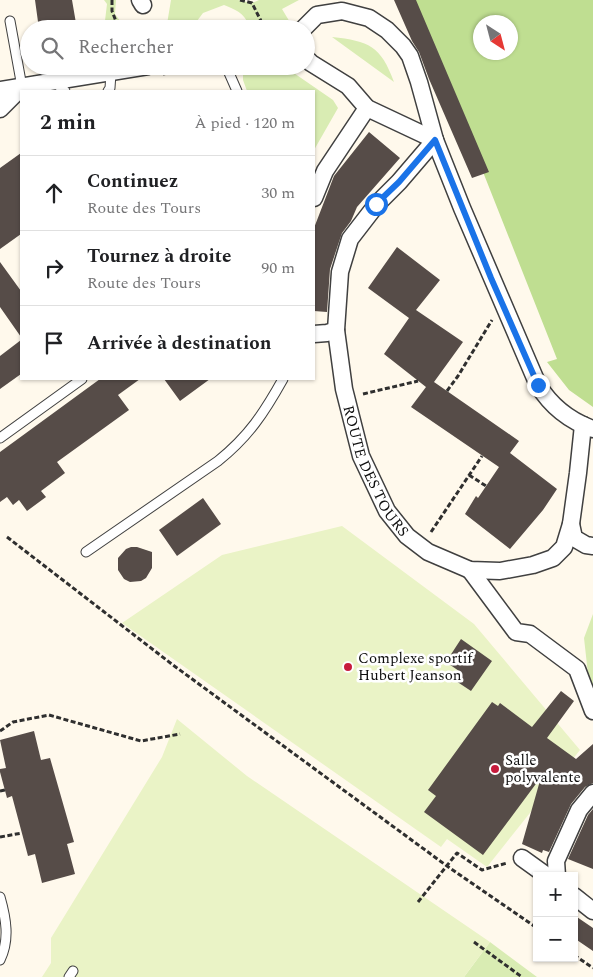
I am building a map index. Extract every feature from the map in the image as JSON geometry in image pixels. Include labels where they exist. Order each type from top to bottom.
[{"type":"street","name":"ROUTE DES TOURS","points":[[312,20],[317,15],[342,11],[369,18],[387,30],[410,56],[435,140],[491,278],[541,390],[562,412],[588,427],[564,547],[553,558],[533,565],[500,571],[470,570],[428,552],[407,536],[387,512],[361,456],[346,398],[336,330],[340,272],[350,240],[376,204],[399,182],[435,140]]},
{"type":"street","points":[[315,65],[348,86],[367,108],[435,140]]},
{"type":"street","points":[[0,90],[22,87],[60,87],[103,75]]},
{"type":"street","points":[[0,109],[22,87]]},
{"type":"street","points":[[315,196],[325,171],[367,108]]},
{"type":"street","points":[[315,334],[336,330]]},
{"type":"street","points":[[570,524],[574,538],[586,545],[593,546]]},
{"type":"street","points":[[470,570],[516,632],[530,634],[577,669],[593,711]]},
{"type":"street","points":[[557,872],[556,860],[579,810],[593,793]]},
{"type":"street","points":[[522,858],[541,872]]},
{"type":"street","points":[[578,899],[593,911]]},
{"type":"lane","points":[[10,21],[22,87]]},
{"type":"lane","points":[[109,90],[110,75]]},
{"type":"lane","points":[[230,75],[237,90]]},
{"type":"lane","points":[[0,438],[81,380]]},
{"type":"lane","points":[[86,552],[234,448],[253,428],[282,380]]},
{"type":"lane","points":[[0,896],[7,938],[0,960]]},
{"type":"path","points":[[112,0],[112,12],[115,20]]},
{"type":"path","points":[[240,0],[252,3],[260,20]]},
{"type":"path","points":[[447,391],[503,302]]},
{"type":"path","points":[[346,398],[418,381]]},
{"type":"path","points":[[421,547],[482,456]]},
{"type":"path","points":[[469,475],[486,486]]},
{"type":"path","points":[[7,537],[173,665],[447,866],[533,925]]},
{"type":"path","points":[[0,731],[12,722],[49,715],[141,741],[180,734]]},
{"type":"path","points":[[0,791],[5,790]]},
{"type":"path","points":[[0,837],[22,833]]},
{"type":"path","points":[[418,902],[457,853],[482,870],[522,858]]},
{"type":"path","points":[[474,942],[522,977]]},
{"type":"path","points":[[578,958],[593,968]]},
{"type":"green space","points":[[104,0],[116,0],[115,14],[119,20],[105,20],[107,4]]},
{"type":"green space","points":[[171,0],[238,0],[252,3],[259,0],[299,0],[282,9],[289,20],[246,20],[240,13],[224,5],[203,13],[198,20],[168,20]]},
{"type":"green space","points":[[415,0],[593,0],[593,407],[569,390],[547,362],[557,359]]},
{"type":"green space","points":[[332,37],[355,41],[372,48],[384,60],[394,82]]},
{"type":"green space","points":[[243,75],[297,75],[333,100],[338,108],[315,148],[315,90],[247,90]]},
{"type":"green space","name":"Complexe sportif Hubert Jeanson","points":[[342,526],[474,624],[580,750],[487,867],[447,839],[441,847],[122,623],[222,555]]},
{"type":"green space","points":[[593,614],[593,689],[588,674],[584,638]]},
{"type":"green space","points":[[177,719],[247,776],[490,942],[464,977],[42,977],[51,963],[51,938],[162,757]]},
{"type":"green space","points":[[490,942],[537,977],[464,977]]},
{"type":"building","points":[[35,0],[72,0],[75,20],[38,20]]},
{"type":"building","points":[[394,0],[416,0],[489,172],[472,178],[419,52],[412,41]]},
{"type":"building","points":[[369,132],[400,158],[357,207],[351,221],[342,233],[330,269],[327,312],[315,311],[315,225],[334,176]]},
{"type":"building","points":[[20,154],[20,235],[0,249],[0,168]]},
{"type":"building","points":[[397,247],[440,280],[416,310],[463,342],[434,382],[519,441],[510,453],[557,489],[543,510],[510,549],[465,514],[476,496],[478,498],[499,467],[411,407],[426,387],[384,354],[409,318],[368,288]]},
{"type":"building","points":[[0,262],[20,290],[20,336],[0,307]]},
{"type":"building","points":[[20,341],[20,375],[0,389],[0,356]]},
{"type":"building","points":[[99,380],[139,380],[118,395],[129,410],[57,462],[65,473],[41,491],[46,497],[27,511],[19,500],[13,505],[7,497],[0,502],[0,452]]},
{"type":"building","points":[[165,380],[209,380],[180,401]]},
{"type":"building","points":[[203,498],[221,524],[177,556],[159,530]]},
{"type":"building","points":[[131,547],[152,552],[152,568],[146,578],[141,581],[130,582],[124,579],[118,570],[118,558],[126,549]]},
{"type":"building","points":[[461,639],[492,661],[471,691],[453,679],[459,671],[446,662]]},
{"type":"building","name":"Salle polyvalente","points":[[561,691],[574,701],[547,738],[576,759],[593,744],[593,783],[585,787],[571,804],[549,852],[543,850],[542,853],[522,844],[541,777],[483,855],[424,812],[436,796],[428,790],[492,702],[498,706],[500,703],[532,727]]},
{"type":"building","points":[[34,731],[41,760],[50,758],[74,842],[67,844],[75,874],[42,883],[35,854],[28,856],[12,796],[7,798],[0,772],[0,769],[6,768],[0,740]]},
{"type":"building","points":[[593,809],[593,869],[568,859],[588,815]]},
{"type":"building","points":[[578,918],[593,928],[593,951],[578,941]]},
{"type":"place","name":"Complexe sportif Hubert Jeanson","points":[[348,667]]},
{"type":"place","name":"Salle polyvalente","points":[[495,769]]},
{"type":"route","points":[[376,204],[399,182],[435,140],[491,278],[538,385]]}]
